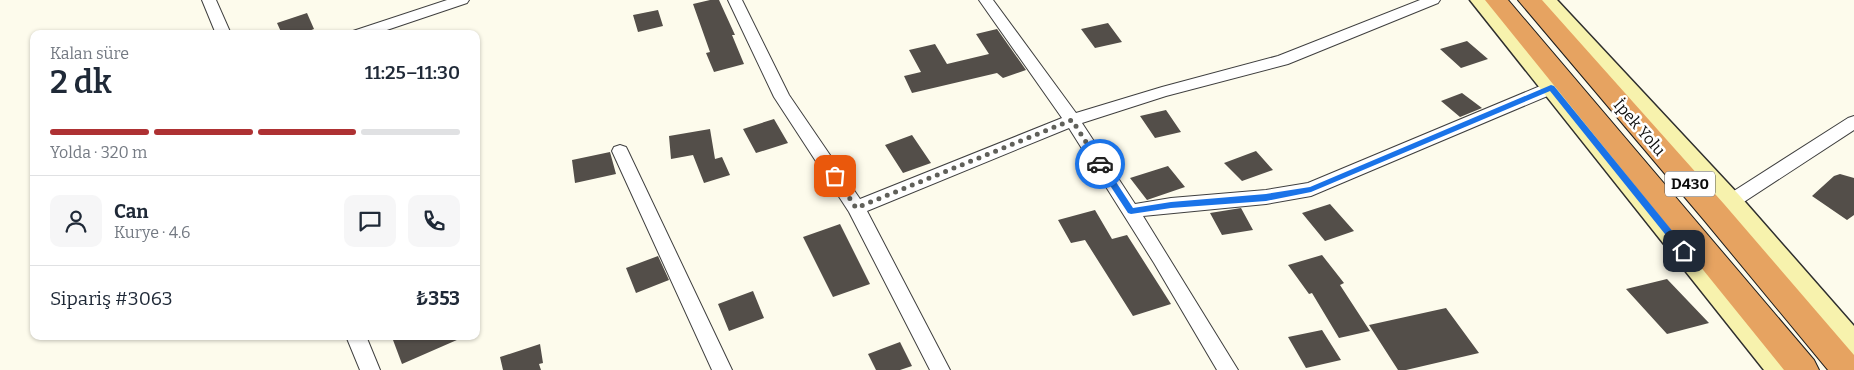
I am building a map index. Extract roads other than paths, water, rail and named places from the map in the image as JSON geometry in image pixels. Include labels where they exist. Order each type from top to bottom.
[{"type":"highway","name":"D430","points":[[1496,0],[1804,370]]},
{"type":"highway","name":"İpek Yolu","points":[[1529,0],[1722,207],[1847,370]]},
{"type":"street","points":[[208,0],[222,30]]},
{"type":"street","points":[[370,30],[462,0]]},
{"type":"street","points":[[735,0],[782,97],[856,208],[940,370]]},
{"type":"street","points":[[986,0],[1072,120],[1131,211],[1228,370]]},
{"type":"street","points":[[856,208],[1072,120],[1162,92],[1284,60],[1433,0]]},
{"type":"street","points":[[1480,0],[1781,370]]},
{"type":"street","points":[[1544,0],[1722,207],[1854,346]]},
{"type":"street","points":[[1131,211],[1171,205],[1266,198],[1311,189],[1551,88]]},
{"type":"street","points":[[1722,207],[1854,122]]},
{"type":"street","points":[[620,151],[722,370]]},
{"type":"street","points":[[358,340],[370,370]]}]
